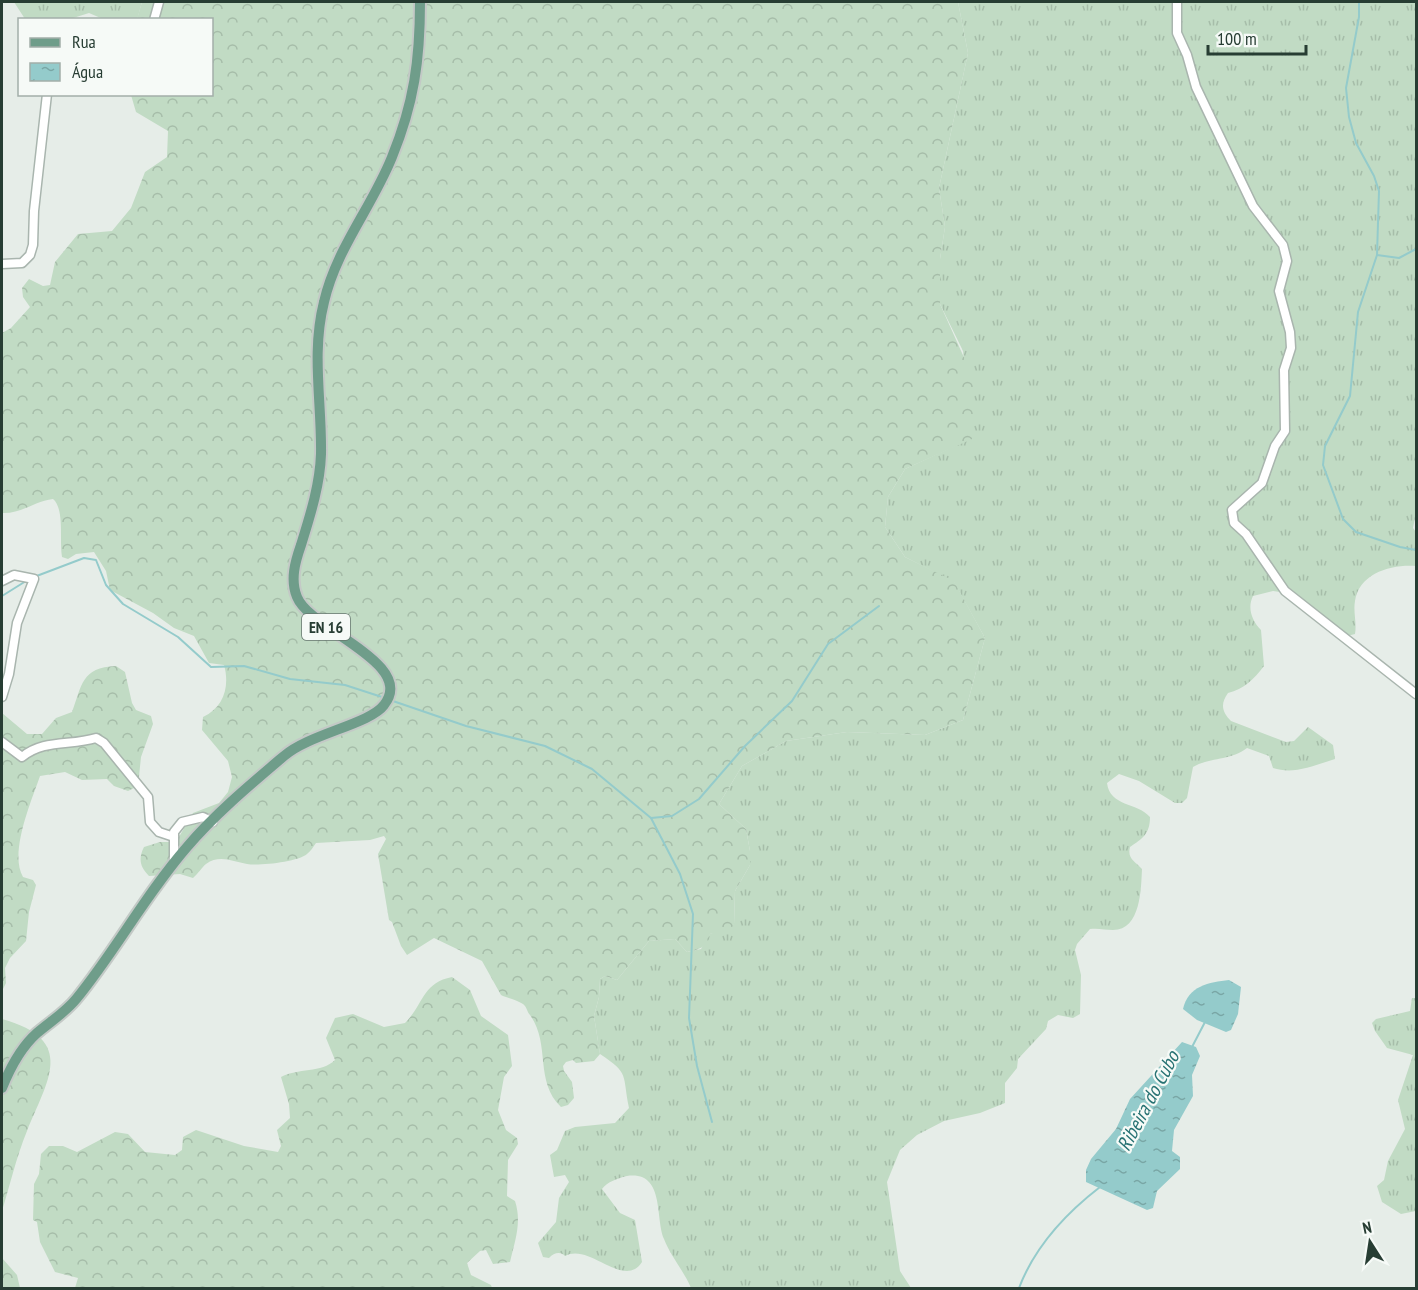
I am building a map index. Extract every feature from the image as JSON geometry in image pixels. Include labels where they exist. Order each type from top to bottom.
[{"type":"main road","name":"EN 16","points":[[2,1088],[23,1048],[79,996],[174,863],[213,822],[287,753],[311,738],[373,714],[384,706],[389,695],[387,674],[380,664],[314,619],[298,600],[293,578],[311,514],[321,459],[316,351],[324,301],[339,257],[392,159],[412,96],[420,57],[420,2]]},
{"type":"street","points":[[155,18],[159,2]]},
{"type":"street","points":[[1177,2],[1177,33],[1187,55],[1196,87],[1254,206],[1283,245],[1287,261],[1278,291],[1290,332],[1291,348],[1284,370],[1285,431],[1275,446],[1262,483],[1232,510],[1234,523],[1246,534],[1285,591],[1416,694]]},
{"type":"street","points":[[2,264],[22,263],[30,255],[33,245],[34,212],[47,96]]},
{"type":"street","points":[[2,581],[14,575],[34,579],[17,623],[9,674],[2,697]]},
{"type":"street","points":[[2,742],[22,757],[44,744],[67,744],[96,738],[104,743],[148,797],[150,822],[159,832],[174,837]]},
{"type":"street","points":[[174,863],[174,832],[182,822],[191,818],[203,817],[213,822]]},
{"type":"green space","points":[[14,2],[142,2],[138,18],[101,18],[89,13],[73,18],[24,18]]},
{"type":"green space","points":[[142,2],[958,2],[968,53],[939,188],[945,227],[940,259],[940,304],[975,382],[972,439],[905,469],[888,497],[885,527],[905,557],[954,581],[985,638],[963,720],[925,735],[847,732],[786,741],[742,766],[719,804],[746,829],[750,851],[750,865],[735,891],[734,924],[731,929],[710,934],[705,945],[687,952],[675,939],[649,941],[617,980],[605,976],[600,979],[599,997],[594,1016],[600,1054],[594,1061],[576,1063],[573,1060],[566,1062],[563,1066],[572,1082],[574,1098],[568,1105],[561,1107],[548,1086],[540,1038],[525,1007],[501,995],[482,961],[434,938],[407,955],[389,920],[378,854],[386,839],[384,836],[370,840],[316,843],[310,852],[302,857],[278,863],[211,861],[193,878],[180,874],[149,876],[141,863],[144,847],[160,842],[176,842],[193,813],[219,803],[228,792],[232,777],[228,761],[202,730],[203,717],[216,708],[224,695],[226,673],[224,665],[209,663],[194,636],[174,628],[153,613],[110,590],[106,571],[94,552],[76,554],[68,559],[62,557],[59,510],[53,499],[15,512],[2,513],[2,333],[11,328],[30,307],[23,297],[22,288],[29,279],[43,286],[50,285],[55,262],[78,234],[112,231],[131,208],[145,172],[167,157],[168,131],[136,112],[131,96],[213,96],[213,18],[137,18]]},
{"type":"green space","points":[[958,2],[1416,2],[1416,513],[1413,528],[1416,532],[1416,566],[1387,569],[1378,572],[1363,583],[1355,601],[1355,634],[1347,636],[1287,593],[1273,591],[1253,596],[1251,610],[1255,623],[1261,630],[1264,666],[1248,683],[1228,693],[1223,704],[1226,714],[1231,721],[1286,742],[1294,741],[1308,727],[1333,745],[1335,759],[1304,768],[1281,770],[1273,768],[1269,756],[1247,748],[1234,755],[1193,767],[1187,798],[1182,803],[1175,803],[1139,781],[1119,774],[1107,783],[1109,791],[1118,800],[1145,812],[1150,817],[1149,828],[1130,847],[1129,851],[1134,862],[1142,869],[1138,907],[1129,923],[1122,928],[1090,929],[1077,944],[1075,950],[1081,975],[1080,1014],[1073,1018],[1058,1015],[1048,1021],[1046,1029],[1018,1059],[1017,1068],[1005,1083],[1005,1103],[980,1113],[944,1121],[917,1135],[900,1150],[887,1182],[900,1271],[911,1288],[691,1288],[664,1239],[653,1188],[648,1181],[639,1176],[620,1178],[610,1182],[602,1189],[620,1213],[635,1220],[642,1262],[635,1269],[626,1271],[616,1269],[585,1255],[574,1253],[565,1256],[557,1253],[549,1258],[543,1257],[538,1243],[556,1222],[559,1198],[569,1182],[565,1175],[554,1177],[550,1155],[557,1150],[565,1131],[575,1127],[615,1123],[629,1108],[621,1071],[600,1054],[594,1016],[599,997],[600,979],[605,976],[617,980],[649,941],[675,939],[687,952],[701,949],[710,934],[734,924],[735,891],[750,865],[750,851],[746,829],[719,804],[742,766],[786,741],[847,732],[925,735],[963,720],[985,638],[954,582],[905,557],[885,527],[888,497],[905,469],[972,438],[963,351],[940,304],[940,259],[945,227],[939,188],[968,53]]},
{"type":"green space","points":[[116,666],[125,672],[132,703],[136,710],[151,716],[153,724],[141,757],[138,786],[128,791],[114,786],[107,779],[82,780],[65,772],[40,776],[23,827],[18,855],[23,877],[33,880],[36,885],[29,912],[26,941],[10,958],[5,968],[6,983],[2,991],[2,713],[27,734],[42,734],[56,718],[72,712],[81,686],[89,674],[104,667]]},
{"type":"green space","points":[[452,977],[470,990],[481,1016],[508,1035],[512,1066],[504,1077],[498,1110],[506,1130],[517,1138],[518,1144],[508,1160],[507,1196],[515,1201],[517,1209],[516,1239],[510,1262],[493,1264],[486,1250],[480,1251],[467,1263],[471,1275],[491,1285],[492,1288],[75,1288],[78,1278],[55,1272],[40,1242],[37,1222],[33,1220],[34,1184],[39,1174],[41,1154],[49,1146],[63,1146],[77,1152],[115,1132],[128,1134],[145,1152],[175,1155],[182,1150],[183,1137],[196,1130],[244,1146],[278,1152],[281,1146],[277,1130],[290,1118],[289,1104],[281,1077],[294,1072],[323,1067],[335,1060],[326,1038],[335,1018],[353,1014],[384,1027],[405,1023],[429,989],[442,980]]},
{"type":"green space","points":[[1412,998],[1416,998],[1416,1211],[1401,1214],[1382,1202],[1377,1186],[1384,1180],[1388,1161],[1405,1129],[1398,1100],[1413,1055],[1387,1048],[1372,1023],[1376,1019],[1410,1011]]},
{"type":"green space","points":[[2,1019],[26,1028],[41,1038],[49,1050],[51,1064],[48,1079],[16,1161],[2,1211]]},
{"type":"green space","points":[[2,1258],[17,1275],[20,1288],[2,1288]]},
{"type":"water","points":[[1229,980],[1241,987],[1238,1014],[1231,1030],[1226,1032],[1197,1020],[1183,1009],[1189,995],[1194,990],[1214,982]]},
{"type":"water","points":[[1182,1042],[1196,1047],[1200,1056],[1192,1075],[1193,1096],[1174,1130],[1172,1151],[1180,1157],[1180,1169],[1157,1191],[1153,1208],[1147,1210],[1086,1182],[1086,1170],[1091,1159],[1116,1129],[1130,1099]]},
{"type":"waterway","points":[[1359,2],[1359,17],[1346,88],[1349,117],[1356,143],[1374,176],[1379,191],[1377,255],[1358,312],[1350,396],[1325,446],[1323,465],[1343,519],[1356,532],[1416,550]]},
{"type":"waterway","points":[[1377,255],[1399,258],[1416,249]]},
{"type":"waterway","points":[[34,577],[84,558],[96,560],[106,585],[123,604],[178,637],[211,667],[244,666],[290,679],[345,685],[385,698]]},
{"type":"waterway","points":[[2,596],[26,581]]},
{"type":"waterway","points":[[651,818],[672,816],[699,799],[745,746],[792,701],[828,644],[879,606]]},
{"type":"waterway","points":[[390,700],[466,726],[545,746],[592,769],[651,818],[680,874],[693,914],[689,1018],[697,1066],[712,1122]]},
{"type":"waterway","name":"Ribeira do Cubo","points":[[1192,1047],[1205,1022]]},
{"type":"waterway","name":"Ribeira do Cubo","points":[[1019,1288],[1033,1258],[1052,1232],[1100,1187]]}]
